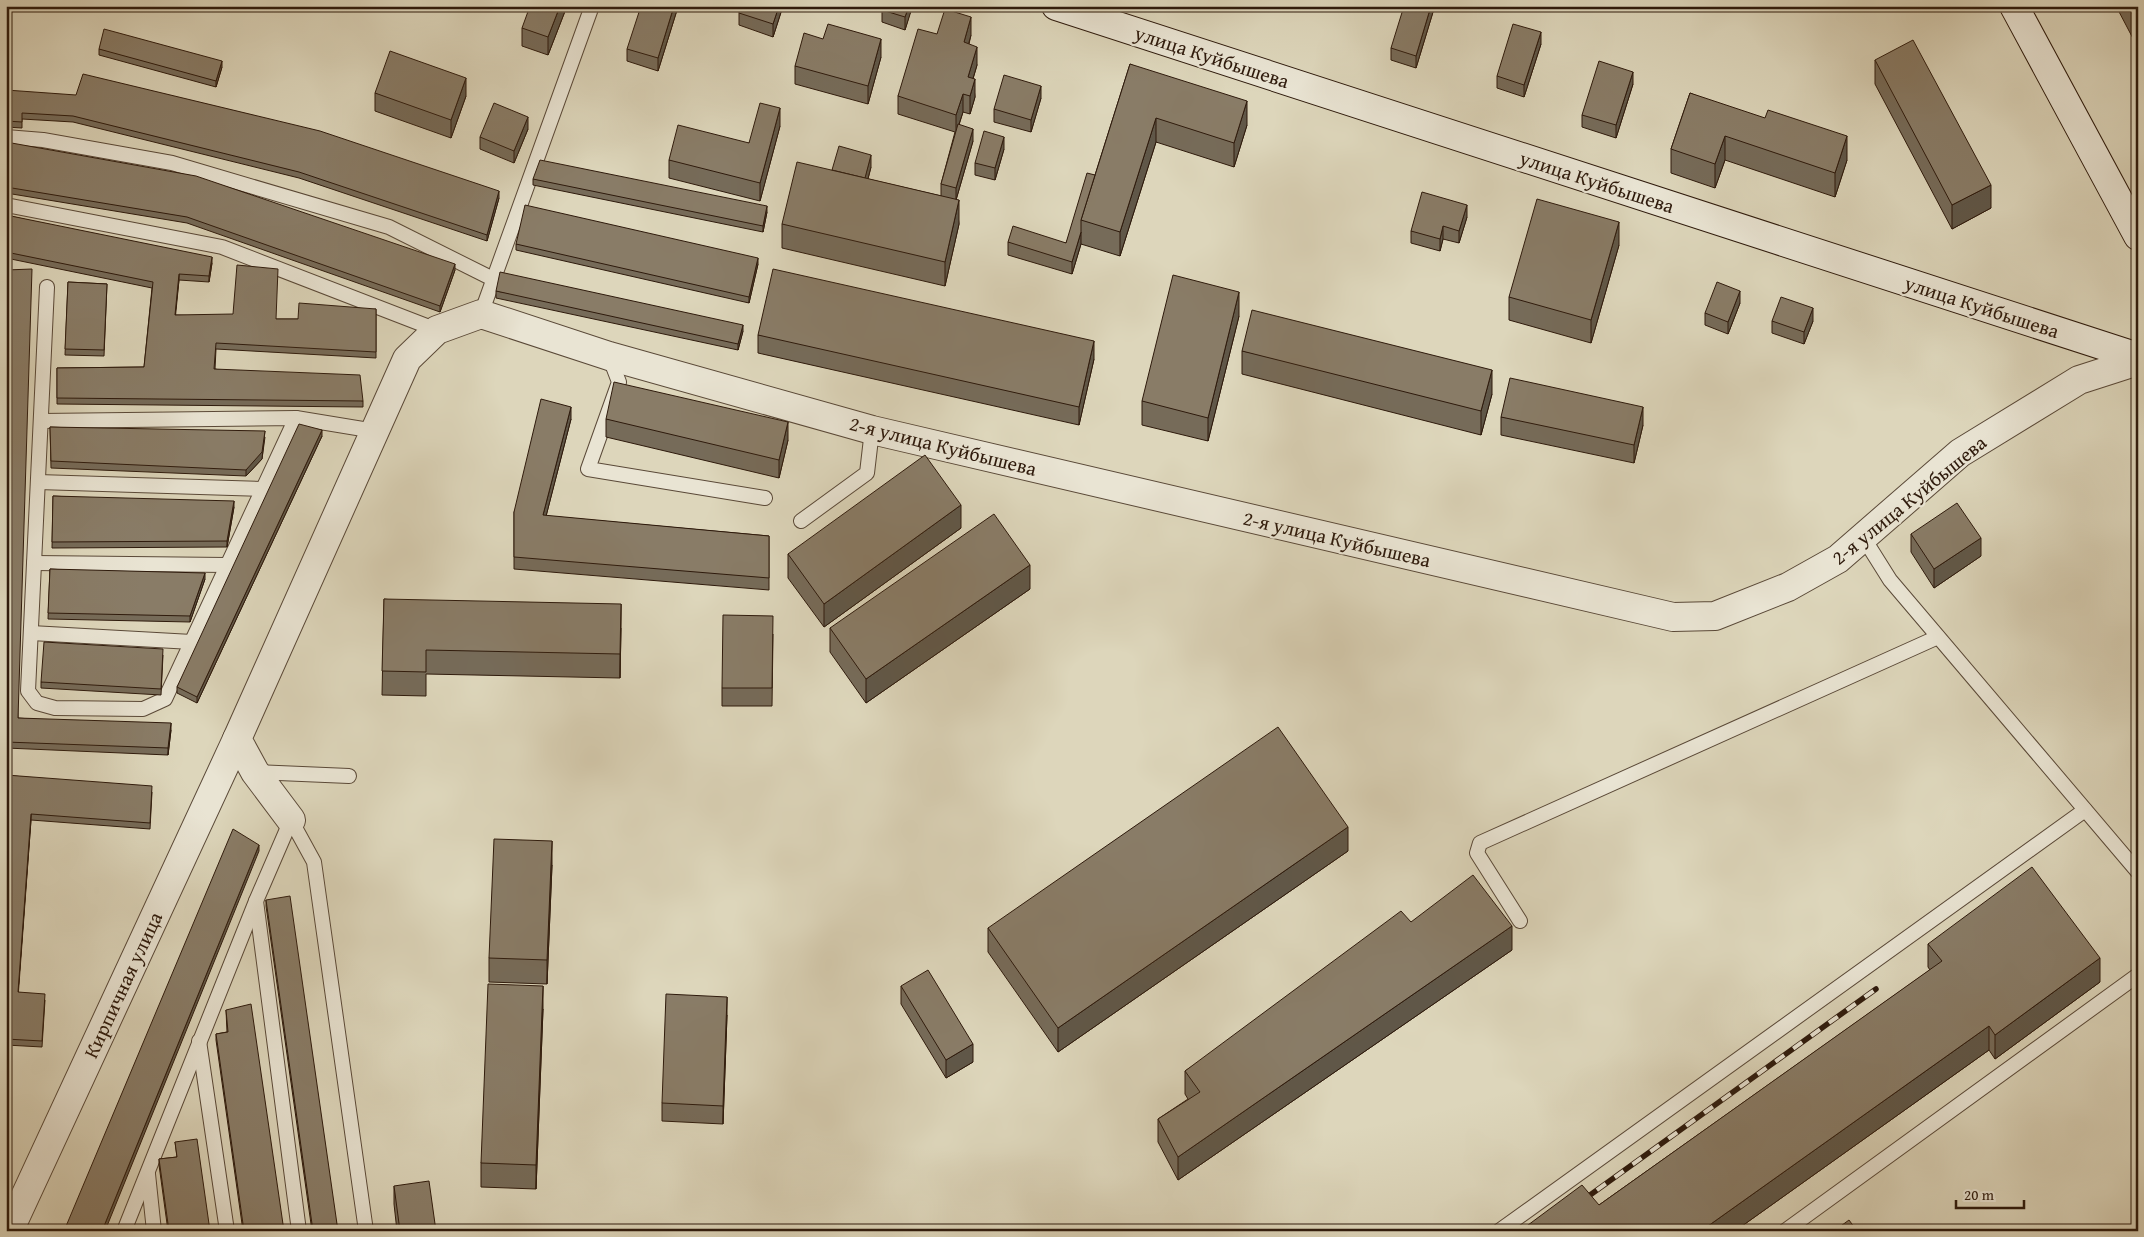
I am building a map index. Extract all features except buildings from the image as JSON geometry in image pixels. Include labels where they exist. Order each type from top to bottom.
[{"type":"street","name":"улица Куйбышева","points":[[1056,6],[2138,357]]},
{"type":"street","points":[[2014,6],[2138,236]]},
{"type":"street","points":[[437,330],[481,314]]},
{"type":"street","name":"2-я улица Куйбышева","points":[[481,314],[609,356],[872,430],[1673,617],[1714,616],[1788,587],[1838,559],[1960,453],[2079,380],[2138,361]]},
{"type":"street","name":"Кирпичная улица","points":[[9,1231],[237,739],[407,359],[437,330]]},
{"type":"street","points":[[237,739],[255,772],[291,820]]},
{"type":"lane","points":[[481,314],[592,6]]},
{"type":"lane","points":[[6,137],[43,140],[172,163],[389,228],[493,279]]},
{"type":"lane","points":[[6,204],[222,247],[437,330]]},
{"type":"lane","points":[[47,287],[28,691],[37,703],[55,708],[143,709],[165,699],[296,418]]},
{"type":"lane","points":[[609,356],[619,382],[588,469],[765,498]]},
{"type":"lane","points":[[41,421],[296,418],[375,431]]},
{"type":"lane","points":[[801,521],[866,473],[872,430]]},
{"type":"lane","points":[[38,482],[262,489]]},
{"type":"lane","points":[[1863,537],[1890,580],[2138,872]]},
{"type":"lane","points":[[34,563],[227,565]]},
{"type":"lane","points":[[31,633],[192,642]]},
{"type":"lane","points":[[1520,921],[1477,853],[1480,843],[1938,637]]},
{"type":"lane","points":[[255,772],[349,776]]},
{"type":"lane","points":[[1499,1231],[2086,810]]},
{"type":"lane","points":[[124,1231],[199,1041],[291,820]]},
{"type":"lane","points":[[291,820],[314,862],[366,1231]]},
{"type":"lane","points":[[256,901],[299,1231]]},
{"type":"lane","points":[[1784,1231],[2138,975]]},
{"type":"lane","points":[[199,1041],[227,1231]]},
{"type":"lane","points":[[147,1171],[154,1231]]},
{"type":"railway","points":[[1579,1203],[1876,989]]}]
